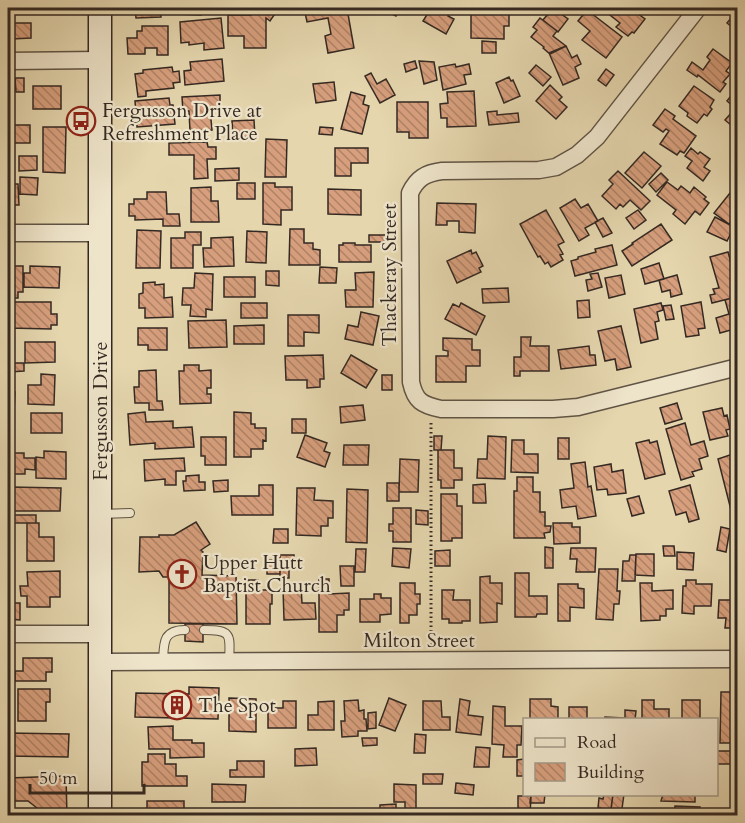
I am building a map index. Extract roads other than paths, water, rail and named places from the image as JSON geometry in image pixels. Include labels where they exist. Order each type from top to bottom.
[{"type":"main road","name":"Fergusson Drive","points":[[100,8],[100,816]]},
{"type":"street","name":"Thackeray Street","points":[[698,8],[597,137],[578,155],[556,167],[539,171],[429,173],[414,185],[410,193],[411,382],[419,401],[441,409],[553,409],[578,407],[738,367]]},
{"type":"street","points":[[8,61],[99,60]]},
{"type":"street","points":[[8,233],[99,232]]},
{"type":"street","points":[[8,634],[100,634]]},
{"type":"street","name":"Milton Street","points":[[100,662],[738,659]]},
{"type":"lane","points":[[100,514],[130,513]]},
{"type":"lane","points":[[163,662],[164,643],[168,634],[176,630],[185,630]]},
{"type":"lane","points":[[204,630],[225,632],[230,643],[229,662]]},
{"type":"place","name":"Fergusson Drive at Refreshment Place","points":[[81,121]]},
{"type":"place","name":"Upper Hutt Baptist Church","points":[[182,574]]},
{"type":"place","name":"The Spot","points":[[177,705]]}]
